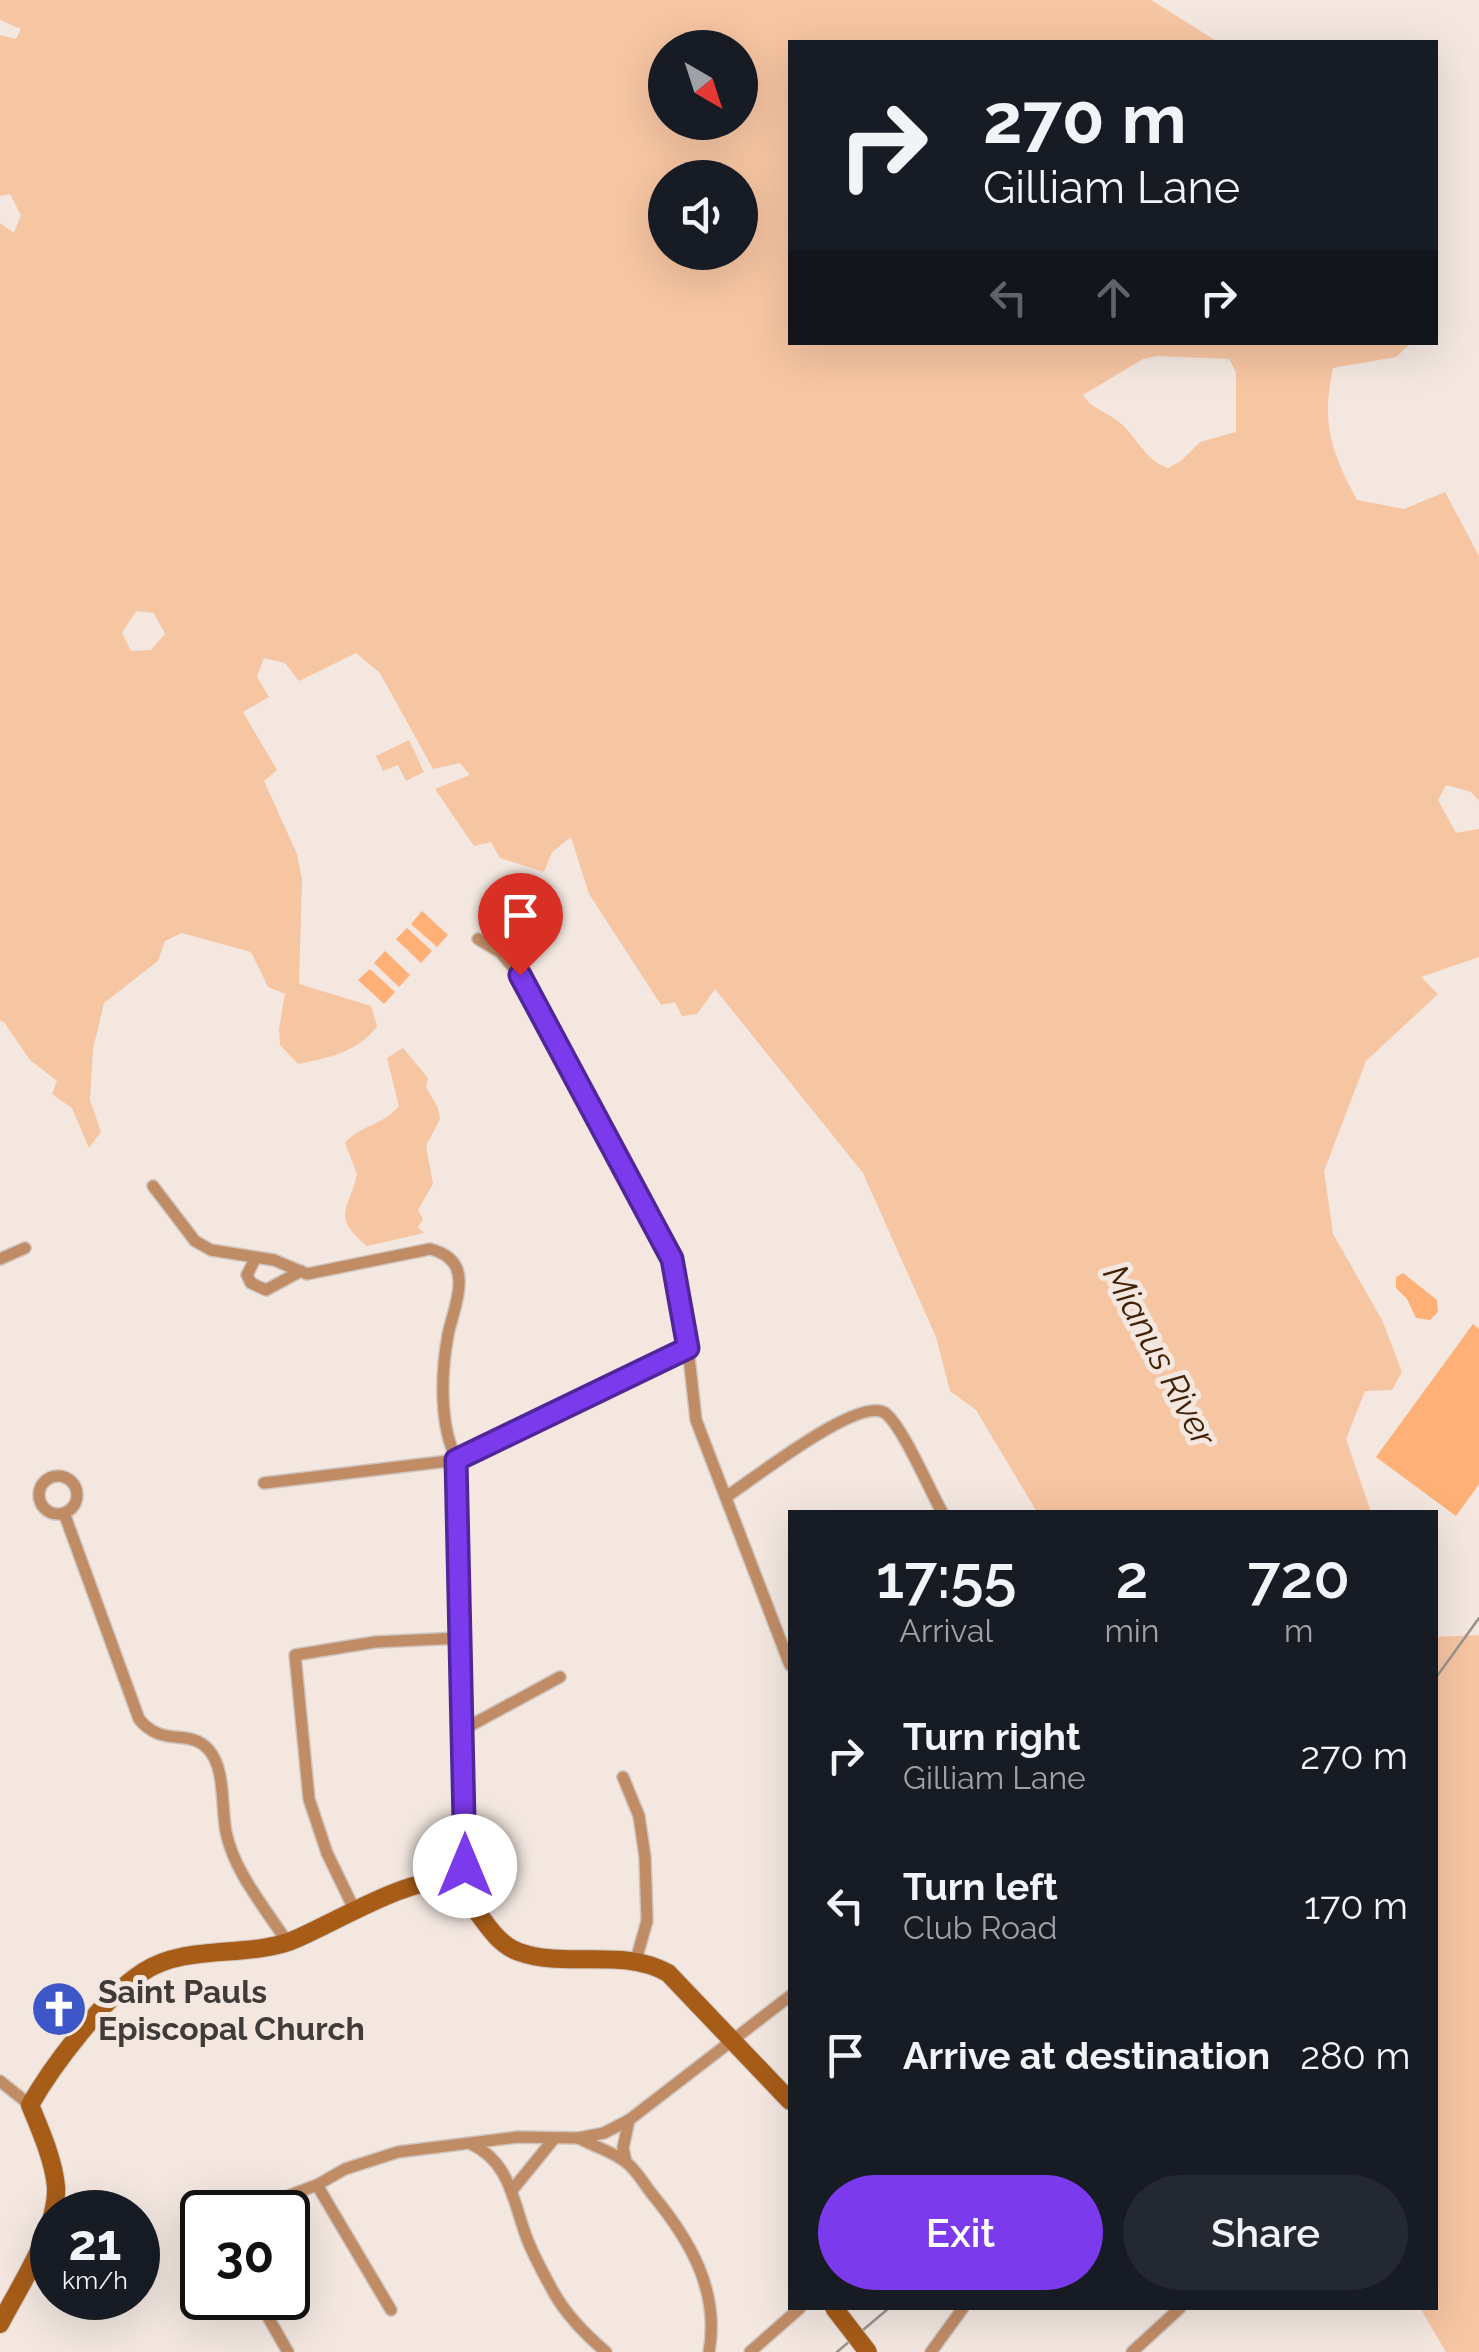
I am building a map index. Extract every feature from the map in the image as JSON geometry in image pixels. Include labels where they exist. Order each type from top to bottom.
[{"type":"street","points":[[478,939],[500,952],[520,975],[672,1259],[696,1420],[788,1660]]},
{"type":"street","points":[[154,1186],[195,1241],[211,1250],[274,1260],[307,1274],[430,1249],[446,1253],[457,1268],[460,1283],[444,1355],[450,1446],[456,1460],[464,1729],[465,1866],[455,1888]]},
{"type":"street","points":[[0,1258],[25,1248]]},
{"type":"street","points":[[255,1258],[248,1275],[258,1288],[266,1290],[301,1271]]},
{"type":"street","points":[[264,1483],[456,1460],[688,1348]]},
{"type":"street","points":[[726,1498],[833,1424],[877,1409],[888,1414],[941,1510]]},
{"type":"street","points":[[64,1514],[139,1719],[150,1732],[201,1742],[211,1752],[218,1768],[227,1836],[238,1864],[287,1942]]},
{"type":"street","points":[[355,1911],[326,1853],[310,1799],[295,1655],[375,1642],[460,1638]]},
{"type":"street","points":[[464,1729],[560,1677]]},
{"type":"street","points":[[623,1777],[639,1816],[645,1858],[648,1921],[636,1960]]},
{"type":"street","points":[[30,2105],[98,2015],[142,1972],[182,1958],[287,1942],[407,1888],[436,1882],[455,1888],[501,1942],[517,1952],[545,1957],[636,1960],[668,1973],[788,2099]]},
{"type":"street","points":[[302,2190],[398,2152],[518,2137],[553,2140],[604,2133],[628,2120],[788,1998]]},
{"type":"street","points":[[0,2081],[30,2105],[54,2178],[54,2202],[35,2258],[0,2324]]},
{"type":"street","points":[[626,2162],[623,2148],[628,2120]]},
{"type":"street","points":[[578,2138],[626,2162],[679,2226],[700,2267],[712,2314],[708,2352]]},
{"type":"street","points":[[513,2189],[553,2140]]},
{"type":"street","points":[[468,2143],[493,2161],[513,2189],[527,2240],[554,2294],[586,2335],[606,2352]]},
{"type":"street","points":[[318,2184],[391,2310]]},
{"type":"street","points":[[750,2352],[798,2310]]},
{"type":"street","points":[[836,2310],[868,2352]]},
{"type":"street","points":[[931,2352],[962,2310]]},
{"type":"street","points":[[1132,2352],[1178,2310]]},
{"type":"street","points":[[270,2320],[288,2352]]},
{"type":"shaded area","points":[[422,911],[448,935],[437,947],[411,924]]},
{"type":"shaded area","points":[[407,928],[432,951],[421,963],[396,939]]},
{"type":"shaded area","points":[[385,951],[410,975],[399,987],[374,963]]},
{"type":"shaded area","points":[[370,969],[395,992],[384,1004],[358,980]]},
{"type":"shaded area","points":[[1403,1273],[1437,1300],[1438,1312],[1430,1320],[1416,1318],[1407,1299],[1396,1288],[1396,1277]]},
{"type":"shaded area","points":[[1473,1324],[1479,1329],[1479,1484],[1456,1516],[1376,1457]]},
{"type":"water","name":"Mianus River","points":[[0,0],[1151,0],[1215,40],[788,40],[788,345],[1409,345],[1396,357],[1333,368],[1328,421],[1335,452],[1357,500],[1404,509],[1445,492],[1479,556],[1479,801],[1471,792],[1446,785],[1438,800],[1456,833],[1479,829],[1479,957],[1421,977],[1438,994],[1366,1061],[1324,1171],[1333,1234],[1382,1320],[1402,1372],[1392,1390],[1365,1391],[1346,1439],[1370,1510],[1036,1510],[976,1410],[950,1391],[936,1337],[863,1173],[715,989],[697,1014],[682,1016],[675,1002],[661,1005],[589,894],[571,837],[552,852],[544,872],[500,858],[491,842],[474,846],[435,789],[470,775],[460,763],[433,769],[380,673],[356,653],[299,681],[285,663],[264,658],[257,677],[269,697],[243,712],[277,770],[264,781],[297,854],[302,879],[299,984],[371,1006],[377,1026],[352,1048],[298,1064],[280,1045],[285,994],[268,987],[251,952],[182,933],[165,941],[158,961],[104,1003],[93,1049],[90,1100],[101,1132],[89,1148],[72,1108],[52,1094],[57,1081],[30,1060],[0,1021],[0,223],[14,233],[21,215],[10,194],[0,196],[0,35],[16,39],[21,29],[0,20]],"holes":[[[1143,359],[1229,359],[1236,372],[1236,432],[1200,442],[1168,468],[1152,459],[1122,425],[1083,395]],[[136,611],[154,613],[165,634],[151,650],[131,651],[122,633]]]},
{"type":"water","points":[[409,740],[424,772],[406,781],[398,765],[383,771],[376,756]]},
{"type":"water","points":[[403,1048],[428,1078],[426,1087],[438,1108],[440,1119],[426,1146],[433,1184],[418,1210],[423,1219],[418,1227],[424,1233],[367,1246],[346,1219],[357,1174],[345,1143],[399,1106],[387,1058]]},
{"type":"water","points":[[1479,1635],[1479,2352],[1446,2352],[1421,2310],[1438,2310],[1438,1637]]},
{"type":"railway","points":[[1438,1675],[1479,1618]]},
{"type":"railway","points":[[837,2352],[887,2310]]},
{"type":"place","name":"Saint Pauls Episcopal Church","points":[[59,2009]]},
{"type":"route","points":[[465,1866],[456,1460],[688,1348],[672,1259],[520,975]]}]
